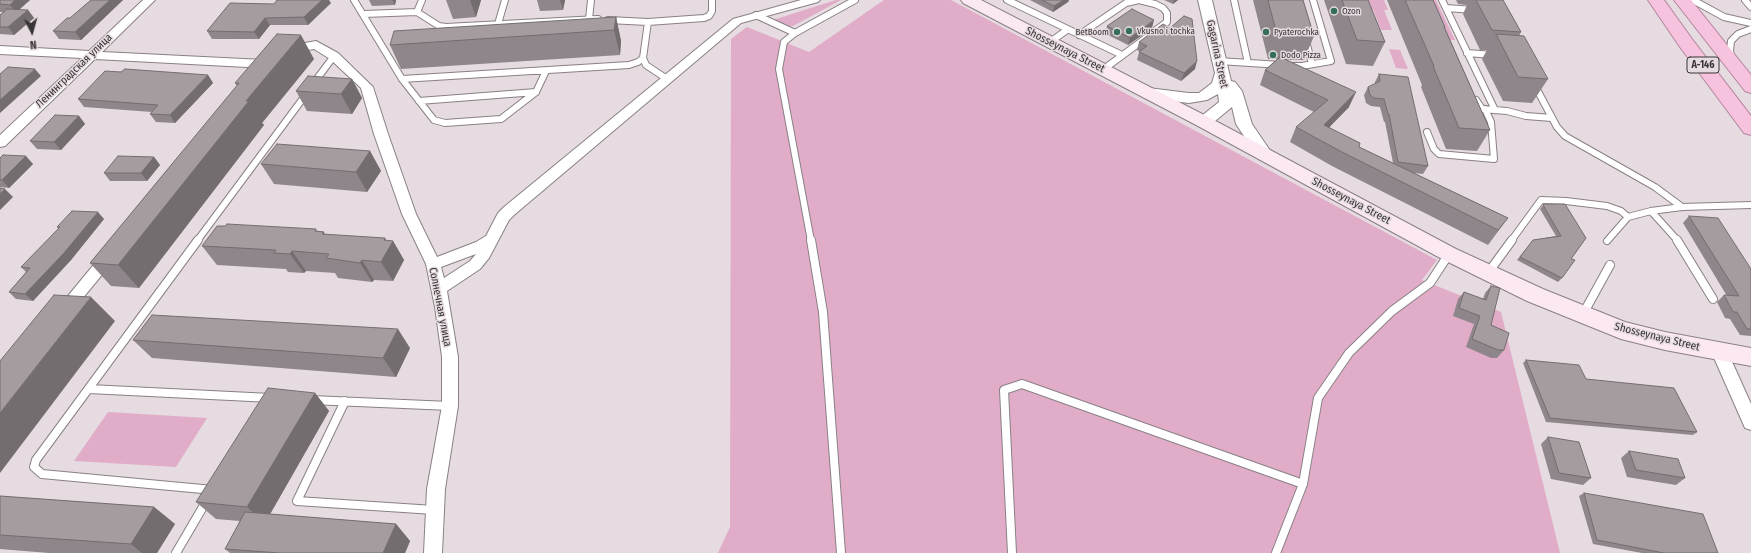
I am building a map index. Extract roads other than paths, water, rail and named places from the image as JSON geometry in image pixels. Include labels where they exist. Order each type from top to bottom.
[{"type":"highway","name":"А-146","points":[[1656,0],[1686,43],[1751,129]]},
{"type":"highway","name":"А-146","points":[[1682,0],[1751,87]]},
{"type":"main road","name":"Shosseynaya Street","points":[[969,0],[1204,122],[1449,254],[1488,273],[1621,330],[1665,341],[1751,356]]},
{"type":"street","name":"Ленинградская улица","points":[[0,143],[149,0]]},
{"type":"street","points":[[439,288],[475,265],[484,254],[503,217],[509,211],[737,21],[814,0]]},
{"type":"street","name":"Gagarina Street","points":[[1204,122],[1227,103],[1221,67],[1205,0]]},
{"type":"street","name":"Солнечная улица","points":[[266,64],[292,49],[316,45],[334,56],[367,87],[381,134],[409,214],[433,264],[439,288],[450,357],[450,406],[434,510],[433,553]]},
{"type":"street","points":[[0,50],[266,64]]},
{"type":"street","points":[[256,76],[266,64]]},
{"type":"street","points":[[1148,93],[1189,98],[1202,97],[1215,89],[1219,83],[1221,67]]},
{"type":"street","points":[[1221,67],[1234,91],[1244,124],[1265,155]]},
{"type":"street","points":[[433,264],[481,246],[492,239]]},
{"type":"street","points":[[55,321],[121,241]]},
{"type":"street","points":[[1719,351],[1751,423]]},
{"type":"lane","points":[[354,0],[364,14],[402,79],[434,120],[445,123],[501,120],[536,92],[546,71]]},
{"type":"lane","points":[[417,12],[422,0]]},
{"type":"lane","points":[[498,24],[505,0]]},
{"type":"lane","points":[[589,19],[591,0]]},
{"type":"lane","points":[[364,14],[417,12],[439,26],[589,19],[648,22],[704,18],[709,16],[712,11],[712,0]]},
{"type":"lane","points":[[841,553],[823,312],[798,166],[779,69],[784,42],[795,33],[855,0]]},
{"type":"lane","points":[[1007,0],[1122,56]]},
{"type":"lane","points":[[1079,35],[1126,3],[1139,0],[1163,8],[1168,18],[1167,22],[1108,66]]},
{"type":"lane","points":[[1234,0],[1248,63]]},
{"type":"lane","points":[[1221,67],[1248,63],[1295,66],[1330,62],[1332,60],[1313,0]]},
{"type":"lane","points":[[1442,0],[1495,110]]},
{"type":"lane","points":[[1693,0],[1724,17],[1751,23]]},
{"type":"lane","points":[[1745,0],[1751,7]]},
{"type":"lane","points":[[1446,8],[1481,11]]},
{"type":"lane","points":[[756,15],[795,33]]},
{"type":"lane","points":[[402,79],[629,65],[638,62],[643,58],[645,53],[648,22]]},
{"type":"lane","points":[[1735,66],[1730,51],[1731,41],[1738,34],[1751,29]]},
{"type":"lane","points":[[1050,42],[1067,30]]},
{"type":"lane","points":[[1304,36],[1312,64]]},
{"type":"lane","points":[[1467,53],[1497,55]]},
{"type":"lane","points":[[176,553],[215,486],[42,474],[34,467],[36,460],[334,56]]},
{"type":"lane","points":[[643,58],[646,65],[666,79]]},
{"type":"lane","points":[[1531,77],[1557,127],[1566,136],[1655,187],[1682,207]]},
{"type":"lane","points":[[419,101],[536,92]]},
{"type":"lane","points":[[1472,92],[1480,107],[1485,109],[1526,116],[1552,118]]},
{"type":"lane","points":[[1427,132],[1434,149],[1439,154],[1494,159],[1491,122],[1485,109]]},
{"type":"lane","points":[[1488,273],[1541,200],[1555,200],[1606,206],[1617,209],[1628,217]]},
{"type":"lane","points":[[1607,241],[1628,217],[1632,215],[1682,207],[1751,205]]},
{"type":"lane","points":[[1651,211],[1679,242],[1713,299]]},
{"type":"lane","points":[[1276,553],[1304,484],[1318,398],[1350,353],[1392,311],[1430,283],[1449,254]]},
{"type":"lane","points":[[1583,315],[1610,265]]},
{"type":"lane","points":[[1012,553],[1004,390],[1022,384],[1304,484]]},
{"type":"lane","points":[[89,389],[264,401],[280,398]]},
{"type":"lane","points":[[302,399],[450,406]]},
{"type":"lane","points":[[346,401],[297,501],[434,510]]},
{"type":"place","name":"Ozon","points":[[1334,11]]},
{"type":"place","name":"Vkusno i tochka","points":[[1129,31]]},
{"type":"place","name":"BetBoom","points":[[1117,32]]},
{"type":"place","name":"Pyaterochka","points":[[1266,32]]},
{"type":"place","name":"Dodo Pizza","points":[[1273,55]]}]
